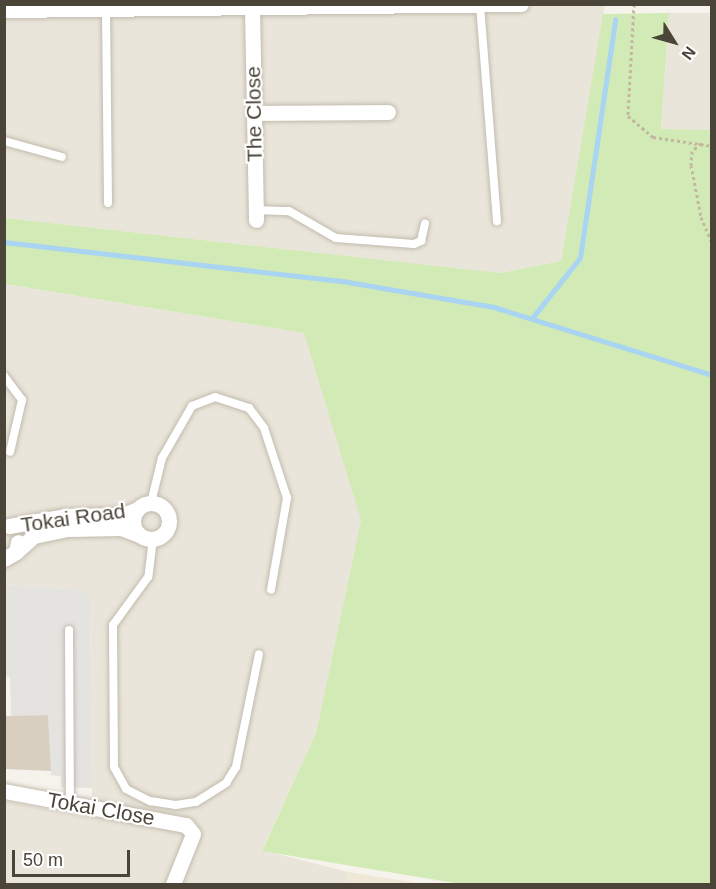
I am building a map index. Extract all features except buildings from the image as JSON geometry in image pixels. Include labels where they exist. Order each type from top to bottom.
[{"type":"street","points":[[4,10],[252,9],[521,4]]},
{"type":"street","name":"The Close","points":[[252,9],[255,215]]},
{"type":"street","points":[[254,113],[388,112]]},
{"type":"street","points":[[144,506],[165,509],[169,520],[165,532],[146,537],[133,519],[144,506]]},
{"type":"street","name":"Tokai Road","points":[[7,525],[66,516],[123,515],[144,506]]},
{"type":"street","points":[[7,525],[18,540],[10,556]]},
{"type":"street","name":"Tokai Road","points":[[10,556],[34,536],[66,529],[121,528],[146,537]]},
{"type":"street","name":"Tokai Close","points":[[4,791],[182,824],[193,832],[173,885]]},
{"type":"lane","points":[[480,5],[497,221]]},
{"type":"lane","points":[[106,10],[108,203]]},
{"type":"lane","points":[[4,141],[62,157]]},
{"type":"lane","points":[[255,215],[289,211],[325,234],[347,239],[418,243],[425,223]]},
{"type":"lane","points":[[4,376],[22,400],[10,452]]},
{"type":"lane","points":[[144,506],[162,458],[192,406],[215,397],[249,408],[264,428],[287,498],[271,590]]},
{"type":"lane","points":[[146,537],[148,576],[113,625],[114,767],[126,789],[150,801],[176,804],[196,802],[226,783],[236,767],[259,654]]},
{"type":"lane","points":[[69,630],[70,804]]},
{"type":"path","points":[[634,4],[628,116],[653,137],[711,146]]},
{"type":"path","points":[[701,143],[692,151],[691,165],[700,217],[711,243]]},
{"type":"shaded area","points":[[605,5],[561,261],[500,273],[5,218],[5,10]]},
{"type":"shaded area","points":[[669,13],[711,13],[711,130],[661,130]]},
{"type":"shaded area","points":[[4,284],[304,333],[338,428],[361,520],[316,733],[262,850],[348,872],[345,884],[5,884],[5,801],[92,818],[92,788],[90,598],[81,590],[5,585]]},
{"type":"shaded area","points":[[4,585],[82,590],[90,598],[92,788],[61,787],[61,776],[51,775],[48,715],[11,716],[10,677],[5,676]]},
{"type":"shaded area","points":[[348,872],[424,884],[345,884]]},
{"type":"green space","points":[[669,13],[661,129],[712,130],[711,884],[461,884],[262,851],[316,733],[361,520],[304,333],[5,284],[5,218],[500,273],[561,261],[603,14]]},
{"type":"waterway","points":[[533,317],[580,258],[615,20]]},
{"type":"waterway","points":[[4,242],[348,282],[494,307],[712,375]]}]
